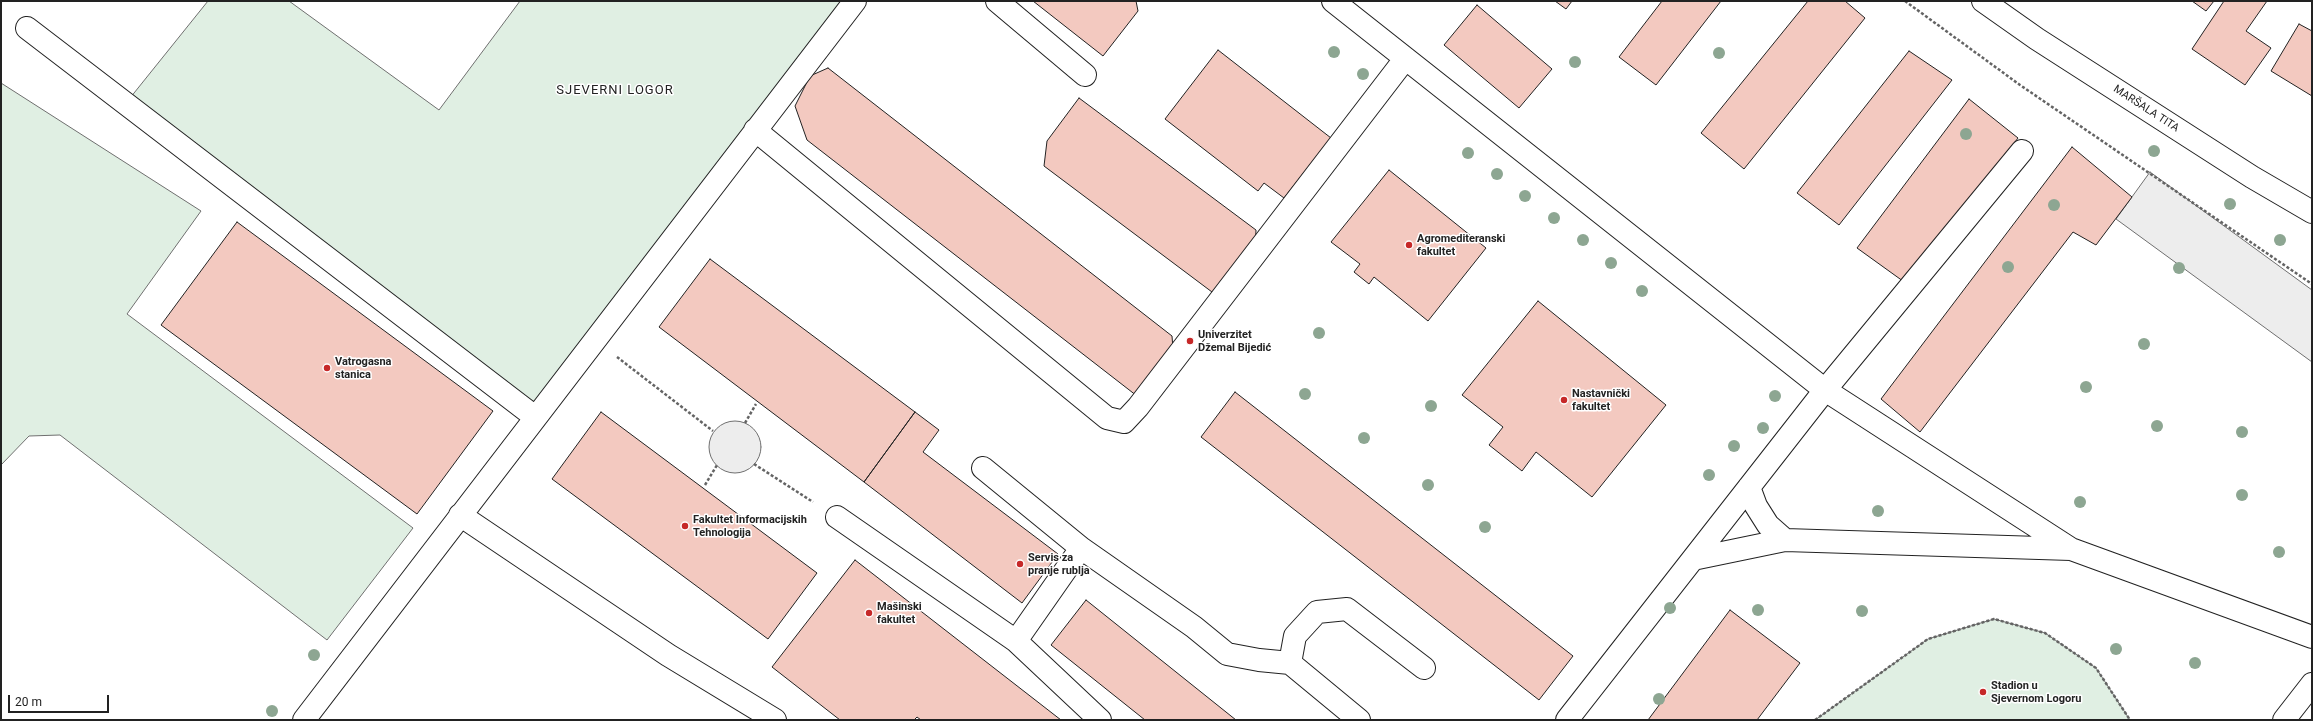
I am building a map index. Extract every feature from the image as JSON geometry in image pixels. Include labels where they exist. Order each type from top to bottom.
[{"type":"street","points":[[304,720],[855,1]]},
{"type":"street","points":[[997,1],[1085,75]]},
{"type":"street","points":[[1333,1],[1825,390],[2071,549],[2312,637]]},
{"type":"street","name":"MARŠALA TITA","points":[[1984,1],[2071,61],[2252,177],[2312,212]]},
{"type":"street","points":[[27,28],[535,417]]},
{"type":"street","points":[[755,130],[1107,418],[1124,422],[1138,407],[1405,59]]},
{"type":"street","points":[[1567,720],[1825,390],[2022,151]]},
{"type":"street","points":[[983,468],[1081,548],[1194,627],[1227,654],[1259,660],[1290,663],[1359,720]]},
{"type":"street","points":[[1749,486],[1756,506],[1768,525],[1785,540]]},
{"type":"street","points":[[460,515],[668,655],[775,720]]},
{"type":"street","points":[[837,517],[1016,640],[1100,720]]},
{"type":"street","points":[[1693,559],[1785,540],[2071,549]]},
{"type":"street","points":[[1016,640],[1081,548]]},
{"type":"street","points":[[1290,663],[1295,636],[1317,612],[1347,609],[1424,668]]},
{"type":"street","points":[[2284,720],[2312,684]]},
{"type":"path","points":[[1905,1],[2020,84],[2312,284]]},
{"type":"path","points":[[594,340],[713,431]]},
{"type":"path","points":[[745,422],[756,404]]},
{"type":"path","points":[[754,464],[837,517]]},
{"type":"path","points":[[705,485],[717,465]]},
{"type":"path","points":[[1815,720],[1928,639],[1994,619],[2045,634],[2096,668],[2130,720]]},
{"type":"green space","points":[[208,1],[289,1],[439,110],[520,1],[848,1],[528,413],[126,103]]},
{"type":"green space","points":[[1,83],[201,211],[127,314],[413,528],[327,640],[60,435],[29,436],[1,465]]},
{"type":"green space","name":"Stadion u Sjevernom Logoru","points":[[1994,619],[2045,633],[2096,668],[2130,720],[1815,720],[1928,639]]},
{"type":"shaded area","points":[[2150,172],[2312,290],[2312,362],[2116,219]]},
{"type":"shaded area","points":[[735,421],[749,425],[757,433],[761,447],[757,461],[749,469],[735,473],[721,469],[713,461],[709,447],[713,433],[721,425]]},
{"type":"building","points":[[1033,1],[1136,1],[1138,11],[1103,56]]},
{"type":"building","points":[[1555,1],[1572,1],[1566,9]]},
{"type":"building","points":[[1662,1],[1721,1],[1656,85],[1619,57]]},
{"type":"building","points":[[1808,1],[1845,1],[1865,18],[1744,169],[1701,133]]},
{"type":"building","points":[[2192,1],[2214,1],[2206,11]]},
{"type":"building","points":[[2224,1],[2267,1],[2246,31],[2271,48],[2245,85],[2192,49]]},
{"type":"building","points":[[1477,5],[1552,69],[1519,108],[1444,45]]},
{"type":"building","points":[[2299,24],[2312,31],[2312,96],[2271,71]]},
{"type":"building","points":[[1218,50],[1331,138],[1284,198],[1264,183],[1258,191],[1165,119]]},
{"type":"building","points":[[1909,51],[1952,80],[1839,225],[1797,193]]},
{"type":"building","points":[[828,68],[1172,336],[1173,349],[1137,396],[807,140],[795,106],[810,76]]},
{"type":"building","points":[[1079,98],[1256,230],[1255,252],[1220,298],[1044,166],[1047,141]]},
{"type":"building","points":[[1969,99],[2018,138],[1907,284],[1857,248]]},
{"type":"building","points":[[2072,147],[2132,197],[2096,245],[2073,232],[1920,432],[1881,399]]},
{"type":"building","name":"Agromediteranski fakultet","points":[[1389,170],[1486,248],[1428,321],[1374,277],[1369,284],[1354,272],[1360,264],[1331,242]]},
{"type":"building","name":"Vatrogasna stanica","points":[[237,222],[493,411],[417,514],[161,325]]},
{"type":"building","points":[[710,259],[915,412],[864,482],[659,327]]},
{"type":"building","name":"Nastavnički fakultet","points":[[1538,301],[1666,405],[1592,497],[1536,452],[1522,471],[1489,445],[1503,427],[1462,395]]},
{"type":"building","points":[[1235,392],[1573,656],[1539,700],[1201,437]]},
{"type":"building","name":"Fakultet Informacijskih Tehnologija","points":[[601,412],[817,573],[768,639],[552,479]]},
{"type":"building","points":[[915,412],[939,430],[923,452],[1058,554],[1022,603],[864,482]]},
{"type":"building","name":"Mašinski fakultet","points":[[855,560],[1061,720],[921,720],[917,717],[914,720],[840,720],[772,667]]},
{"type":"building","points":[[1086,600],[1236,720],[1145,720],[1051,645]]},
{"type":"building","points":[[1730,610],[1800,663],[1757,720],[1648,720]]},
{"type":"place","name":"Agromediteranski fakultet","points":[[1409,245]]},
{"type":"place","name":"Univerzitet Džemal Bijedić","points":[[1190,341]]},
{"type":"place","name":"Vatrogasna stanica","points":[[327,368]]},
{"type":"place","name":"Nastavnički fakultet","points":[[1564,400]]},
{"type":"place","name":"Fakultet Informacijskih Tehnologija","points":[[685,526]]},
{"type":"place","name":"Servis za pranje rublja","points":[[1020,564]]},
{"type":"place","name":"Mašinski fakultet","points":[[869,613]]},
{"type":"place","name":"Stadion u Sjevernom Logoru","points":[[1983,692]]},
{"type":"district","name":"SJEVERNI LOGOR","points":[[615,91]]}]
